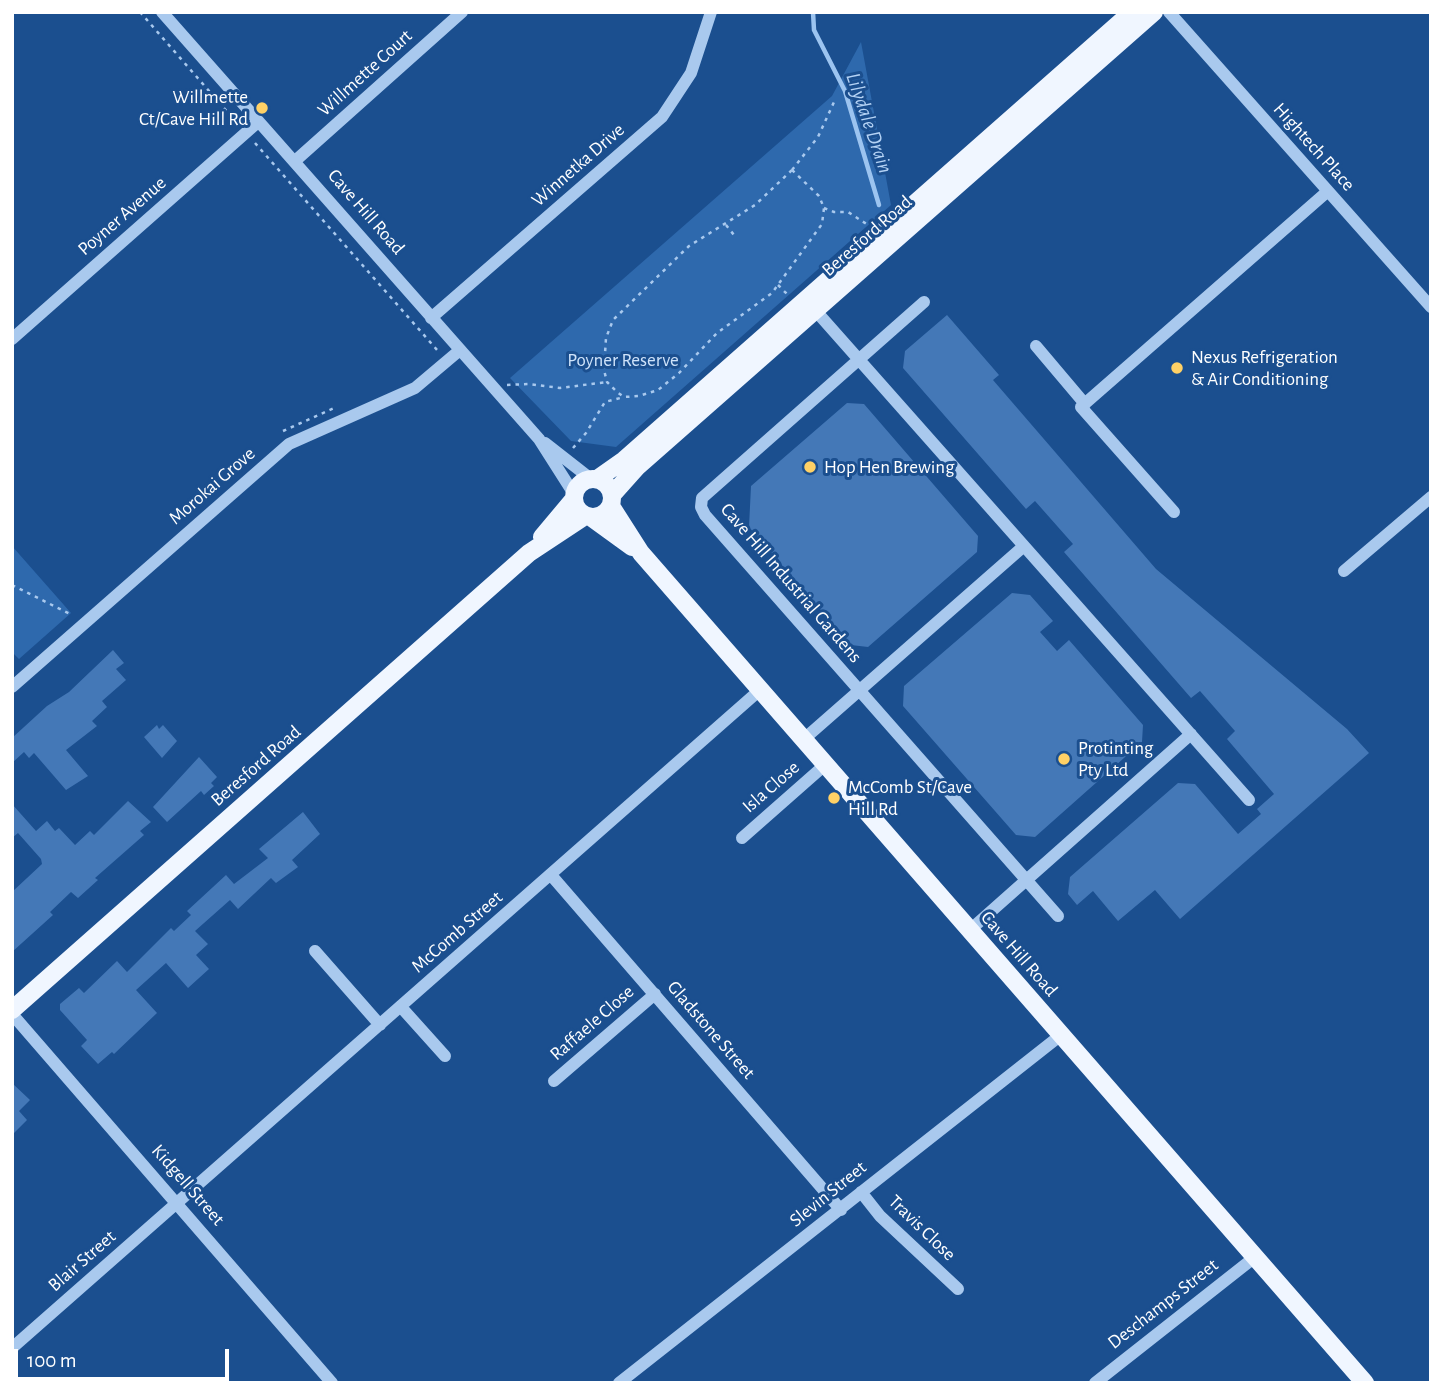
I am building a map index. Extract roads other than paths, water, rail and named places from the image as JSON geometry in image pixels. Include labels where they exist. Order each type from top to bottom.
[{"type":"main road","name":"Beresford Road","points":[[594,479],[634,451],[1132,12]]},
{"type":"main road","name":"Beresford Road","points":[[612,501],[637,467],[1154,12]]},
{"type":"main road","points":[[594,479],[607,485],[612,501],[603,515],[589,517],[577,510],[574,497],[580,484],[594,479]]},
{"type":"main road","name":"Beresford Road","points":[[12,1012],[528,553],[574,497]]},
{"type":"main road","name":"Cave Hill Road","points":[[612,501],[641,553],[1365,1383]]},
{"type":"main road","name":"Beresford Road","points":[[528,553],[589,517]]},
{"type":"main road","name":"Cave Hill Road","points":[[589,517],[641,553]]},
{"type":"street","name":"Cave Hill Road","points":[[162,12],[539,439],[574,497]]},
{"type":"street","name":"Willmette Court","points":[[295,162],[462,12]]},
{"type":"street","name":"Winnetka Drive","points":[[431,318],[662,117],[691,74],[711,12]]},
{"type":"street","name":"Hightech Place","points":[[1169,12],[1431,307]]},
{"type":"street","name":"Poyner Avenue","points":[[12,338],[258,122]]},
{"type":"street","points":[[1174,512],[1081,407],[1328,191]]},
{"type":"street","name":"Cave Hill Industrial Gardens","points":[[924,302],[702,498],[701,507],[1058,916]]},
{"type":"street","points":[[815,310],[1249,800]]},
{"type":"street","points":[[1036,346],[1085,404]]},
{"type":"street","name":"Morokai Grove","points":[[12,687],[289,444],[415,388],[460,350]]},
{"type":"street","name":"Cave Hill Road","points":[[539,439],[594,479]]},
{"type":"street","points":[[1344,571],[1431,497]]},
{"type":"street","name":"Cave Hill Industrial Gardens","points":[[804,739],[1024,546]]},
{"type":"street","name":"McComb Street","points":[[178,1202],[761,689]]},
{"type":"street","points":[[970,930],[1191,734]]},
{"type":"street","name":"Isla Close","points":[[742,838],[826,764]]},
{"type":"street","name":"Gladstone Street","points":[[551,875],[841,1210]]},
{"type":"street","points":[[315,951],[380,1025]]},
{"type":"street","name":"Raffaele Close","points":[[554,1081],[655,994]]},
{"type":"street","points":[[401,1007],[445,1056]]},
{"type":"street","name":"Kidgell Street","points":[[12,1012],[332,1383]]},
{"type":"street","name":"Slevin Street","points":[[619,1383],[1061,1035]]},
{"type":"street","name":"Travis Close","points":[[861,1192],[880,1216],[958,1289]]},
{"type":"street","name":"Blair Street","points":[[12,1348],[178,1202]]},
{"type":"street","name":"Deschamps Street","points":[[1095,1383],[1255,1256]]},
{"type":"waterway","name":"Lilydale Drain","points":[[813,12],[814,30],[845,91],[879,205]]},
{"type":"place","name":"Willmette Ct/Cave Hill Rd","points":[[262,108]]},
{"type":"place","name":"Nexus Refrigeration & Air Conditioning","points":[[1177,368]]},
{"type":"place","name":"Hop Hen Brewing","points":[[810,467]]},
{"type":"place","name":"Protinting Pty Ltd","points":[[1064,759]]},
{"type":"place","name":"McComb St/Cave Hill Rd","points":[[834,798]]},
{"type":"park label","name":"Poyner Reserve","points":[[623,360]]}]
